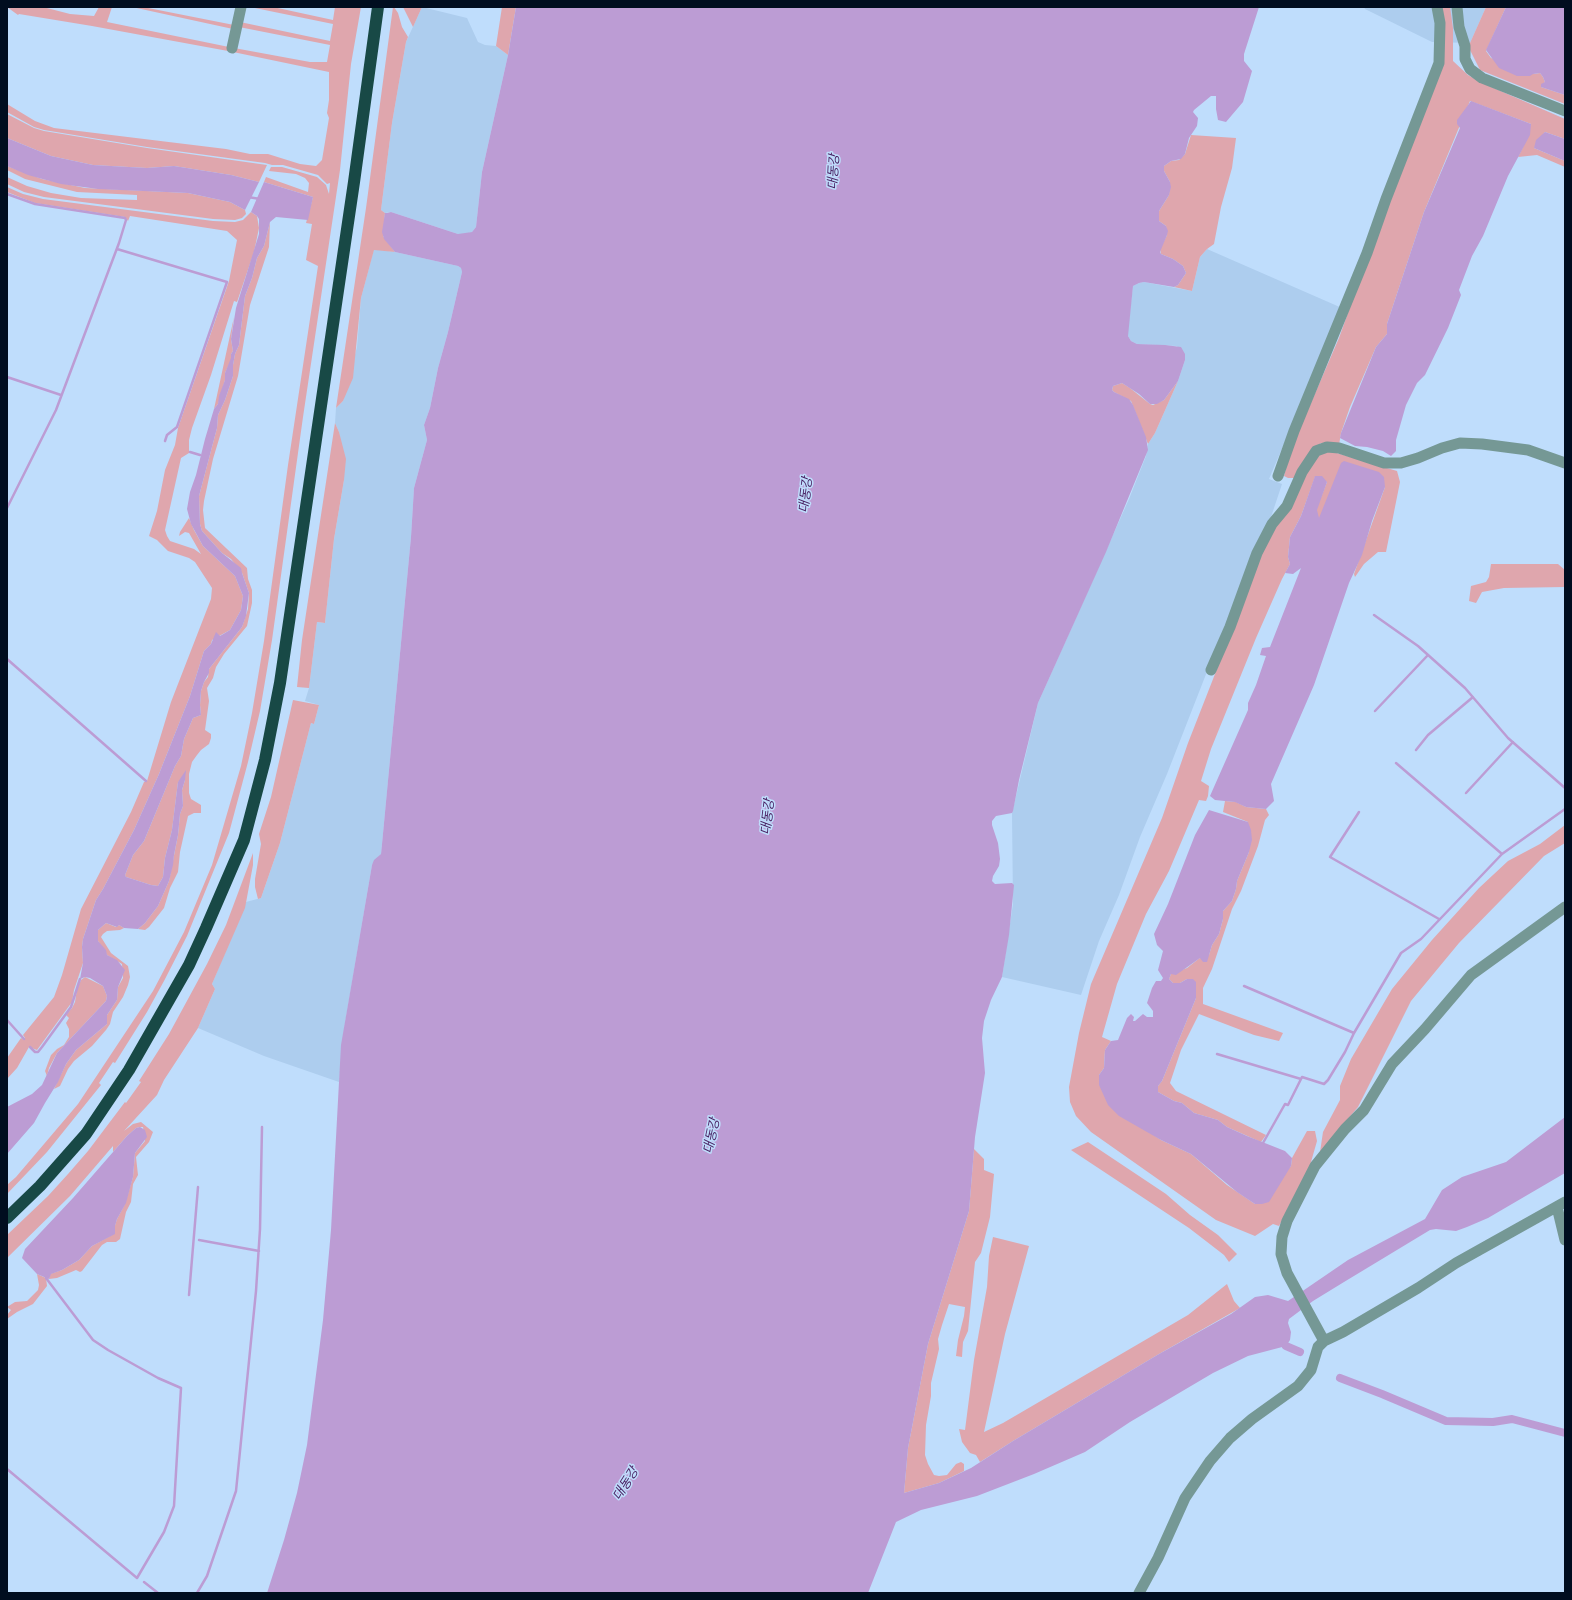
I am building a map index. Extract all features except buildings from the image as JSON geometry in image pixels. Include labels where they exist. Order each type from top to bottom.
[{"type":"highway","points":[[7,1218],[40,1186],[86,1134],[129,1070],[188,965],[209,922],[244,840],[265,760],[280,683],[354,182],[378,7]]},
{"type":"street","points":[[232,48],[241,7]]},
{"type":"street","points":[[1278,476],[1294,431],[1367,253],[1386,199],[1439,63],[1440,23],[1437,7]]},
{"type":"street","points":[[1457,7],[1459,27],[1465,46],[1465,58],[1470,68],[1482,78],[1565,111]]},
{"type":"street","points":[[1211,670],[1230,627],[1257,553],[1272,524],[1287,506],[1302,472],[1316,451],[1327,447],[1339,448],[1384,463],[1401,463],[1460,443],[1482,444],[1528,450],[1565,462]]},
{"type":"street","points":[[1324,1341],[1283,1263],[1281,1254],[1282,1237],[1287,1221],[1315,1166],[1345,1129],[1364,1110],[1392,1064],[1425,1029],[1471,974],[1565,907]]},
{"type":"street","points":[[1139,1593],[1158,1558],[1185,1498],[1210,1461],[1235,1433],[1298,1386],[1311,1370],[1318,1347],[1324,1341],[1343,1332],[1418,1288],[1456,1263],[1561,1205],[1565,1240]]},
{"type":"shaded area","points":[[7,7],[43,7],[70,14],[94,16],[99,7],[112,7],[107,22],[229,47],[228,51],[92,26],[18,15]]},
{"type":"shaded area","points":[[132,7],[143,7],[234,25],[233,29]]},
{"type":"shaded area","points":[[250,7],[273,7],[333,20],[335,7],[361,7],[351,64],[340,170],[303,417],[272,640],[260,711],[229,833],[187,936],[164,981],[147,1012],[115,1063],[113,1062],[99,1083],[101,1085],[47,1152],[7,1194],[7,1185],[16,1177],[78,1104],[153,991],[184,932],[212,865],[241,766],[252,713],[264,641],[288,465],[318,266],[306,260],[312,224],[306,223],[313,197],[264,182],[266,177],[308,192],[309,183],[305,178],[296,174],[269,171],[271,167],[282,167],[317,177],[326,185],[329,194],[330,183],[327,184],[318,175],[283,165],[272,165],[147,147],[44,130],[34,127],[7,112],[7,104],[35,121],[54,128],[226,149],[250,154],[268,154],[300,164],[316,166],[322,160],[329,118],[327,113],[329,100],[329,72],[233,52],[234,48],[310,62],[327,62],[330,45],[239,27],[240,22],[330,41],[333,24]]},
{"type":"shaded area","points":[[393,7],[398,13],[402,27],[408,37],[392,123],[381,210],[385,213],[383,236],[395,252],[374,250],[361,298],[353,378],[343,401],[336,408],[366,208]]},
{"type":"shaded area","points":[[403,7],[422,7],[413,27]]},
{"type":"shaded area","points":[[422,7],[467,18],[478,42],[485,45],[496,46],[508,55],[482,172],[476,227],[472,232],[465,234],[458,234],[391,212],[385,213],[381,210],[392,123],[406,42]]},
{"type":"shaded area","points":[[502,7],[516,7],[508,55],[496,46]]},
{"type":"shaded area","points":[[1364,7],[1486,7],[1470,43],[1432,42],[1365,9]]},
{"type":"shaded area","points":[[1440,7],[1450,7],[1453,29],[1453,61],[1468,75],[1480,82],[1565,119],[1565,139],[1545,132],[1534,148],[1565,161],[1565,167],[1537,155],[1518,157],[1531,124],[1470,101],[1424,212],[1387,324],[1387,334],[1376,347],[1350,407],[1341,433],[1339,445],[1321,443],[1310,452],[1295,478],[1288,478],[1284,476],[1291,449],[1339,338],[1381,220],[1441,70]]},
{"type":"shaded area","points":[[1486,7],[1506,7],[1486,51],[1491,58],[1533,74],[1540,73],[1545,82],[1541,87],[1565,95],[1565,104],[1480,70],[1470,50],[1470,43]]},
{"type":"shaded area","points":[[7,114],[34,128],[44,131],[147,148],[267,165],[259,182],[231,175],[174,166],[147,168],[93,165],[51,156],[7,138]]},
{"type":"shaded area","points":[[1191,135],[1236,138],[1232,168],[1221,207],[1214,244],[1200,257],[1192,291],[1174,287],[1178,285],[1186,273],[1183,266],[1173,259],[1161,254],[1160,249],[1167,235],[1166,226],[1159,221],[1158,216],[1159,211],[1169,195],[1170,182],[1164,171],[1164,166],[1171,161],[1179,160],[1185,154]]},
{"type":"shaded area","points":[[7,166],[42,179],[85,188],[188,193],[230,202],[245,210],[246,214],[242,218],[235,220],[213,219],[44,197],[24,192],[7,184],[7,177],[27,186],[51,193],[81,198],[137,200],[137,195],[77,192],[25,179],[7,170]]},
{"type":"shaded area","points":[[7,187],[23,194],[43,199],[213,221],[235,222],[243,220],[251,212],[257,216],[259,228],[254,252],[237,302],[234,301],[211,375],[192,428],[189,440],[189,453],[181,458],[165,530],[170,541],[194,549],[201,554],[189,533],[185,532],[179,536],[189,518],[203,546],[235,576],[243,596],[241,610],[230,630],[212,640],[211,644],[204,651],[190,696],[159,774],[134,830],[96,900],[83,939],[83,963],[74,990],[72,1002],[37,1050],[29,1047],[17,1068],[7,1079],[7,1058],[21,1038],[24,1040],[25,1038],[23,1035],[54,997],[81,909],[131,812],[144,782],[147,781],[171,702],[211,599],[212,588],[195,562],[189,558],[168,551],[157,540],[149,536],[157,511],[165,470],[175,445],[178,428],[229,281],[237,240],[227,231],[130,216],[128,221],[125,217],[35,203],[7,192]]},
{"type":"shaded area","points":[[270,222],[269,247],[250,305],[238,376],[213,459],[203,510],[205,528],[247,568],[248,579],[252,590],[252,603],[247,626],[224,654],[216,667],[213,678],[207,688],[209,701],[205,730],[211,734],[211,738],[209,744],[201,750],[192,762],[189,774],[189,793],[191,799],[201,805],[201,813],[194,813],[188,816],[180,852],[178,872],[170,888],[164,908],[149,927],[145,930],[138,929],[145,923],[158,906],[169,881],[178,835],[180,814],[183,806],[182,790],[185,780],[178,782],[172,830],[165,858],[163,877],[158,886],[126,877],[125,875],[133,855],[144,841],[175,766],[181,756],[184,739],[193,718],[201,715],[201,691],[204,682],[208,677],[209,669],[242,627],[248,609],[249,593],[242,573],[231,559],[222,553],[202,531],[200,524],[199,496],[217,428],[218,415],[233,376],[233,365],[235,354],[239,345],[245,296],[252,278],[257,258],[264,246]]},
{"type":"shaded area","points":[[374,249],[395,252],[458,266],[461,268],[462,272],[438,368],[430,408],[424,425],[427,440],[414,488],[411,537],[381,854],[372,865],[345,1023],[339,1082],[264,1056],[198,1028],[215,989],[212,984],[246,902],[261,898],[280,843],[311,723],[314,724],[319,705],[305,701],[309,688],[317,622],[325,623],[334,539],[344,480],[339,432],[335,423],[336,408],[343,401],[357,347],[361,298]]},
{"type":"shaded area","points":[[1207,249],[1342,308],[1269,479],[1282,484],[1271,517],[1140,837],[1119,895],[1099,941],[1081,995],[1002,977],[1013,904],[1012,813],[1038,703],[1129,499],[1146,456],[1148,444],[1155,433],[1178,381],[1185,360],[1177,346],[1137,344],[1131,341],[1128,336],[1128,327],[1133,286],[1144,282],[1192,291],[1200,257]]},
{"type":"shaded area","points":[[234,317],[231,339],[233,351],[231,354],[232,358],[225,373],[225,380],[218,404],[214,409]]},
{"type":"shaded area","points":[[1178,381],[1155,433],[1148,444],[1131,401],[1114,392],[1112,390],[1113,386],[1122,383],[1153,405],[1164,400]]},
{"type":"shaded area","points":[[335,423],[346,459],[334,539],[325,623],[317,622],[309,688],[297,687],[302,640]]},
{"type":"shaded area","points":[[1330,451],[1397,471],[1400,482],[1386,552],[1378,552],[1364,564],[1355,577],[1354,574],[1385,487],[1318,519],[1316,510],[1327,482],[1315,477],[1301,516],[1290,537],[1288,557],[1290,564],[1256,638],[1211,749],[1201,781],[1209,786],[1208,796],[1206,801],[1199,800],[1169,871],[1146,914],[1117,984],[1102,1037],[1111,1041],[1105,1050],[1104,1068],[1099,1075],[1146,1130],[1161,1140],[1191,1154],[1227,1185],[1255,1204],[1291,1166],[1292,1158],[1307,1131],[1315,1131],[1317,1141],[1309,1169],[1279,1226],[1273,1224],[1255,1236],[1216,1220],[1091,1132],[1076,1116],[1070,1102],[1069,1087],[1079,1033],[1091,984],[1162,818],[1188,743],[1269,536],[1309,467],[1320,452]]},
{"type":"shaded area","points":[[1491,564],[1558,564],[1565,570],[1565,587],[1504,588],[1482,592],[1476,603],[1469,601],[1471,586],[1486,582],[1489,577]]},
{"type":"shaded area","points":[[293,700],[319,705],[314,724],[311,723],[280,843],[261,898],[258,899],[255,879],[261,844],[259,834],[271,797]]},
{"type":"shaded area","points":[[1225,801],[1236,802],[1246,807],[1266,809],[1269,815],[1265,820],[1258,846],[1241,891],[1232,909],[1212,969],[1203,988],[1203,1004],[1283,1033],[1279,1041],[1254,1035],[1199,1014],[1181,1050],[1170,1083],[1176,1091],[1266,1135],[1261,1142],[1227,1127],[1218,1120],[1194,1113],[1182,1103],[1174,1101],[1158,1092],[1158,1086],[1162,1081],[1196,998],[1187,979],[1180,983],[1173,983],[1169,979],[1171,974],[1187,968],[1201,957],[1209,955],[1212,945],[1219,934],[1223,919],[1223,911],[1232,901],[1237,881],[1249,852],[1248,822],[1223,812]]},
{"type":"shaded area","points":[[1565,825],[1565,843],[1544,856],[1459,943],[1411,1001],[1358,1107],[1320,1152],[1323,1132],[1340,1100],[1340,1086],[1351,1059],[1392,989],[1432,940],[1479,888],[1508,861],[1540,844]]},
{"type":"shaded area","points":[[253,853],[253,865],[245,908],[212,984],[215,989],[198,1028],[164,1080],[157,1095],[124,1131],[133,1124],[141,1122],[153,1132],[149,1142],[136,1157],[138,1175],[133,1184],[131,1202],[126,1212],[120,1239],[116,1242],[107,1242],[102,1245],[82,1271],[80,1272],[76,1270],[57,1278],[49,1279],[50,1274],[62,1270],[79,1260],[92,1246],[112,1235],[117,1219],[124,1206],[133,1177],[135,1153],[145,1141],[143,1127],[136,1128],[113,1152],[113,1146],[70,1196],[7,1258],[7,1235],[48,1196],[68,1174],[88,1151],[141,1082],[139,1081],[169,1034],[207,964],[226,925]]},
{"type":"shaded area","points":[[106,923],[116,927],[119,925],[124,928],[120,930],[107,931],[101,937],[111,953],[128,966],[130,977],[128,985],[123,997],[113,1012],[110,1024],[106,1030],[92,1046],[74,1061],[68,1069],[60,1086],[54,1089],[66,1064],[76,1050],[107,1024],[107,1015],[117,1000],[118,987],[123,978],[122,964],[107,955],[98,941],[97,936],[98,930]]},
{"type":"shaded area","points":[[85,977],[103,986],[107,996],[106,1001],[57,1053],[49,1068],[47,1076],[45,1071],[51,1055],[64,1045],[69,1037],[69,1029],[66,1023],[69,1018],[66,1015],[75,1002],[77,989],[81,980]]},
{"type":"shaded area","points":[[1088,1142],[1166,1194],[1190,1215],[1218,1235],[1237,1254],[1229,1262],[1224,1255],[1189,1228],[1071,1150]]},
{"type":"shaded area","points":[[974,1149],[984,1159],[984,1170],[994,1174],[990,1217],[981,1253],[975,1262],[968,1331],[963,1342],[962,1357],[956,1356],[965,1307],[949,1304],[938,1339],[939,1349],[931,1383],[931,1396],[926,1425],[925,1455],[934,1475],[947,1475],[956,1464],[961,1462],[964,1464],[964,1471],[939,1483],[904,1493],[908,1448],[928,1344],[969,1211]]},
{"type":"shaded area","points":[[993,1237],[1029,1246],[1005,1334],[984,1432],[1003,1423],[1188,1315],[1227,1284],[1234,1301],[1240,1308],[1159,1354],[980,1462],[976,1455],[970,1453],[962,1442],[959,1429],[965,1430],[974,1360],[987,1287],[989,1256]]},
{"type":"shaded area","points":[[37,1274],[46,1278],[47,1286],[33,1304],[7,1319],[7,1315],[11,1310],[7,1307],[15,1302],[27,1301],[38,1290],[39,1285]]},
{"type":"water","name":"대동강","points":[[516,7],[1259,7],[1244,54],[1244,61],[1252,71],[1243,102],[1226,122],[1218,120],[1216,96],[1211,96],[1193,112],[1198,118],[1197,126],[1189,138],[1185,154],[1181,159],[1171,161],[1164,166],[1164,171],[1171,187],[1169,195],[1159,211],[1159,221],[1166,226],[1168,231],[1160,252],[1183,266],[1186,273],[1178,285],[1174,287],[1144,282],[1133,286],[1128,336],[1131,341],[1137,344],[1181,347],[1185,354],[1185,360],[1178,381],[1164,400],[1157,404],[1150,404],[1139,394],[1122,383],[1113,386],[1112,390],[1114,392],[1129,399],[1133,405],[1146,437],[1148,450],[1106,552],[1038,703],[1013,811],[1012,813],[996,816],[992,821],[998,843],[1000,859],[999,866],[993,876],[992,881],[995,884],[1012,883],[1014,885],[1009,935],[1002,977],[991,1000],[984,1021],[982,1038],[985,1073],[975,1137],[969,1211],[928,1344],[908,1448],[904,1493],[939,1483],[971,1468],[1013,1441],[1159,1354],[1231,1314],[1255,1297],[1268,1295],[1288,1301],[1348,1260],[1425,1219],[1442,1190],[1462,1177],[1506,1162],[1565,1117],[1565,1173],[1488,1218],[1467,1227],[1456,1231],[1436,1229],[1430,1230],[1313,1301],[1289,1319],[1288,1323],[1291,1332],[1290,1340],[1286,1346],[1248,1356],[1213,1373],[1130,1422],[1085,1452],[977,1496],[921,1510],[896,1522],[868,1593],[267,1593],[297,1493],[307,1445],[323,1320],[331,1230],[341,1045],[372,865],[374,860],[381,854],[411,537],[414,488],[427,440],[424,425],[430,408],[438,368],[462,272],[461,268],[458,266],[395,252],[384,239],[382,232],[385,213],[391,212],[458,234],[472,232],[476,227],[482,172],[508,55]]},
{"type":"water","points":[[1506,7],[1565,7],[1565,95],[1541,87],[1541,84],[1545,82],[1540,73],[1530,76],[1517,76],[1499,68],[1486,50]]},
{"type":"water","points":[[1471,101],[1531,124],[1530,135],[1508,176],[1483,236],[1472,256],[1459,290],[1461,295],[1448,328],[1425,375],[1417,383],[1406,405],[1396,440],[1396,451],[1391,456],[1383,451],[1355,446],[1340,438],[1341,433],[1376,347],[1387,334],[1387,324],[1424,212],[1460,128],[1457,124],[1457,120]]},
{"type":"water","points":[[1545,132],[1565,139],[1565,161],[1534,148],[1536,140]]},
{"type":"water","points":[[7,138],[51,156],[93,165],[147,168],[174,166],[231,175],[259,182],[245,210],[230,202],[188,193],[98,189],[61,184],[28,175],[7,166]]},
{"type":"water","points":[[264,182],[313,197],[308,220],[276,217],[270,222],[264,246],[257,258],[252,278],[245,296],[239,345],[235,354],[233,365],[233,376],[218,415],[217,428],[199,496],[200,524],[202,531],[222,553],[241,568],[249,593],[246,616],[242,627],[209,669],[209,673],[201,691],[201,715],[193,718],[184,739],[181,756],[175,766],[144,841],[133,855],[125,875],[126,877],[158,886],[163,877],[165,858],[172,830],[178,782],[186,770],[182,790],[183,806],[180,814],[173,865],[169,881],[158,906],[145,923],[138,929],[124,928],[119,925],[117,927],[106,923],[98,930],[98,941],[106,950],[107,955],[117,960],[125,970],[118,987],[117,1000],[107,1015],[107,1024],[76,1050],[66,1064],[58,1082],[34,1123],[7,1154],[7,1107],[32,1094],[42,1085],[57,1053],[106,1001],[107,996],[103,986],[90,978],[85,977],[80,979],[83,963],[83,939],[96,900],[134,830],[159,774],[190,696],[204,651],[211,644],[216,632],[220,636],[230,630],[241,610],[243,596],[235,576],[203,546],[191,524],[187,509],[190,492],[205,439],[214,409],[218,404],[219,396],[225,380],[225,373],[233,351],[231,339],[236,308],[259,234],[259,219],[251,212]]},
{"type":"water","points":[[1344,461],[1379,472],[1384,477],[1385,487],[1372,521],[1362,555],[1349,583],[1314,685],[1271,784],[1274,801],[1266,809],[1246,807],[1235,802],[1215,800],[1210,796],[1248,710],[1248,703],[1266,656],[1260,655],[1262,648],[1270,647],[1301,568],[1293,574],[1285,573],[1290,564],[1288,557],[1290,537],[1301,516],[1315,476],[1322,476],[1327,482],[1317,510],[1319,518],[1341,463]]},
{"type":"water","points":[[1209,810],[1248,822],[1252,840],[1249,852],[1237,881],[1232,901],[1223,911],[1223,919],[1219,934],[1212,945],[1207,962],[1203,962],[1200,958],[1176,975],[1171,974],[1169,979],[1173,983],[1180,983],[1187,979],[1193,979],[1196,982],[1196,998],[1162,1081],[1158,1086],[1158,1092],[1174,1101],[1182,1103],[1194,1113],[1218,1120],[1227,1127],[1285,1151],[1292,1158],[1291,1166],[1269,1202],[1262,1204],[1255,1204],[1237,1192],[1191,1154],[1161,1140],[1119,1116],[1108,1105],[1099,1085],[1099,1075],[1104,1068],[1105,1050],[1111,1041],[1118,1040],[1127,1018],[1131,1014],[1134,1017],[1133,1021],[1143,1014],[1147,1017],[1153,1017],[1153,1011],[1147,1003],[1156,981],[1161,981],[1163,978],[1158,970],[1163,951],[1157,945],[1154,934],[1168,904],[1195,835]]},
{"type":"water","points":[[140,1127],[145,1130],[147,1137],[135,1153],[133,1177],[126,1203],[117,1219],[115,1234],[92,1246],[79,1260],[62,1270],[51,1274],[49,1279],[37,1274],[22,1258],[25,1249],[73,1198],[127,1136],[136,1128]]},
{"type":"waterway","points":[[7,194],[35,204],[125,218],[126,220],[119,243],[56,410],[7,508]]},
{"type":"waterway","points":[[248,197],[260,199]]},
{"type":"waterway","points":[[117,249],[227,282],[177,427],[167,435],[165,441]]},
{"type":"waterway","points":[[7,377],[61,395]]},
{"type":"waterway","points":[[190,452],[200,455]]},
{"type":"waterway","points":[[1374,615],[1418,646],[1465,688],[1508,738],[1565,788]]},
{"type":"waterway","points":[[1375,711],[1428,655]]},
{"type":"waterway","points":[[7,659],[146,781]]},
{"type":"waterway","points":[[1416,750],[1428,735],[1473,697]]},
{"type":"waterway","points":[[1466,793],[1513,742]]},
{"type":"waterway","points":[[1396,763],[1502,854]]},
{"type":"waterway","points":[[1263,1143],[1285,1104],[1288,1105],[1302,1077],[1324,1084],[1328,1080],[1401,953],[1421,939],[1502,854],[1565,809]]},
{"type":"waterway","points":[[1359,812],[1330,857],[1439,919]]},
{"type":"waterway","points":[[30,1047],[35,1052],[38,1052],[42,1047],[71,1007],[80,979]]},
{"type":"waterway","points":[[1244,986],[1354,1033]]},
{"type":"waterway","points":[[7,1020],[24,1039]]},
{"type":"waterway","points":[[1217,1054],[1301,1079]]},
{"type":"waterway","points":[[197,1593],[207,1576],[236,1491],[256,1291],[260,1229],[262,1127]]},
{"type":"waterway","points":[[189,1295],[198,1187]]},
{"type":"waterway","points":[[199,1240],[259,1251]]},
{"type":"waterway","points":[[7,1469],[137,1578],[164,1532],[174,1506],[181,1388],[158,1378],[93,1340],[46,1278]]},
{"type":"waterway","points":[[1286,1346],[1300,1352]]},
{"type":"waterway","points":[[1340,1378],[1446,1421],[1493,1422],[1512,1419],[1565,1433]]},
{"type":"waterway","points":[[144,1582],[158,1593]]}]
